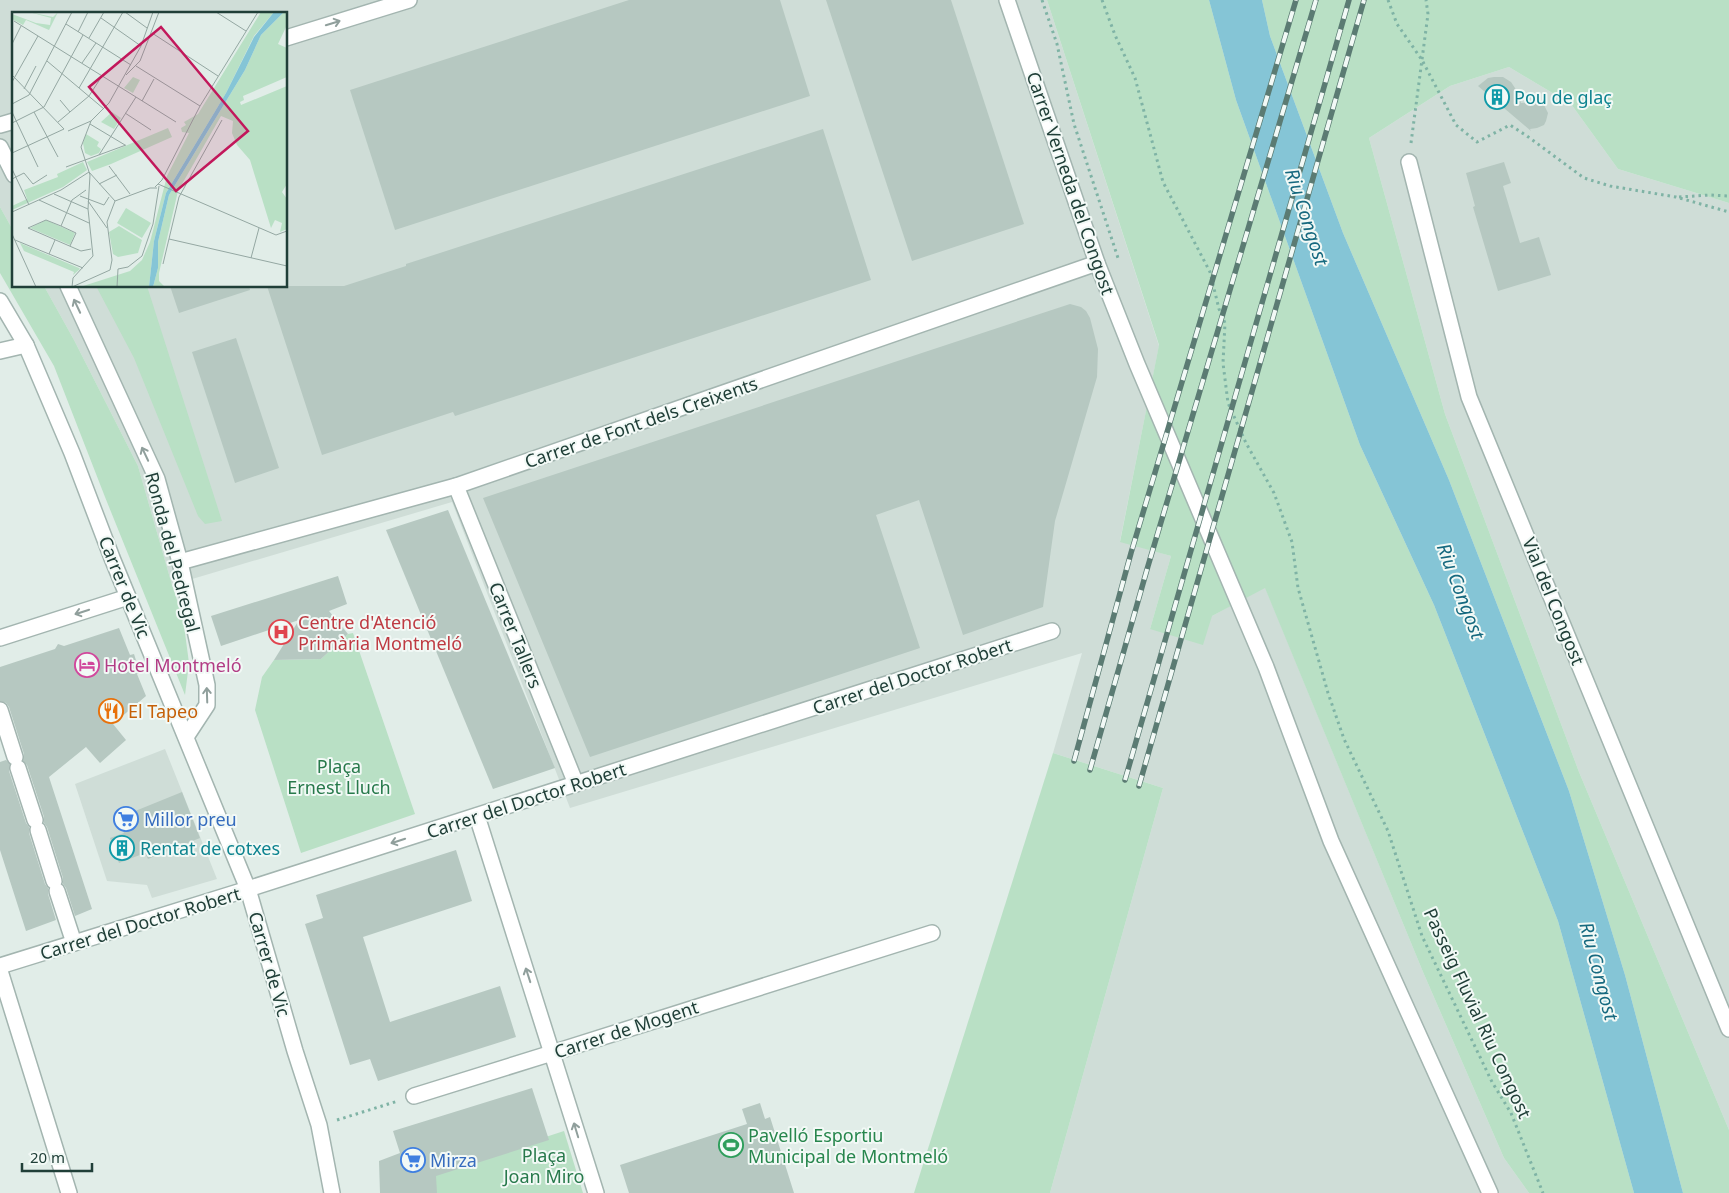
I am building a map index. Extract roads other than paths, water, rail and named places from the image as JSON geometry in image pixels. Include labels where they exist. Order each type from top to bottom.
[{"type":"street","points":[[288,37],[409,0]]},
{"type":"street","name":"Carrer Verneda del Congost","points":[[1007,0],[1097,263],[1137,364],[1266,667],[1331,841],[1490,1193]]},
{"type":"street","points":[[0,126],[12,122]]},
{"type":"street","points":[[0,147],[12,171]]},
{"type":"street","name":"Vial del Congost","points":[[1409,162],[1469,397],[1729,1029]]},
{"type":"street","name":"Carrer de Font dels Creixents","points":[[180,562],[456,486],[1097,263]]},
{"type":"street","name":"Ronda del Pedregal","points":[[69,288],[157,479],[180,562],[207,685],[208,705],[186,737]]},
{"type":"street","name":"Carrer de Vic","points":[[0,300],[26,345],[72,453],[128,597],[248,889],[319,1125],[332,1193]]},
{"type":"street","points":[[0,351],[26,345]]},
{"type":"street","name":"Carrer Tallers","points":[[456,486],[576,784]]},
{"type":"street","points":[[0,638],[128,597]]},
{"type":"street","name":"Carrer del Doctor Robert","points":[[0,966],[478,816],[1052,631]]},
{"type":"street","points":[[0,710],[74,943]]},
{"type":"street","points":[[478,816],[596,1193]]},
{"type":"street","name":"Carrer de Mogent","points":[[414,1096],[932,932]]},
{"type":"street","points":[[0,971],[69,1193]]},
{"type":"water","name":"Riu Congost","points":[[1209,0],[1262,0],[1270,36],[1343,233],[1449,480],[1569,791],[1625,975],[1683,1193],[1634,1193],[1558,921],[1434,605],[1360,445],[1236,100]]},
{"type":"railway","points":[[1074,761],[1131,553],[1296,0]]},
{"type":"railway","points":[[1090,770],[1148,566],[1316,0]]},
{"type":"railway","points":[[1125,780],[1349,0]]},
{"type":"railway","points":[[1139,786],[1364,0]]},
{"type":"place","name":"Pou de glaç","points":[[1497,97]]},
{"type":"place","name":"Centre d'Atenció Primària Montmeló","points":[[281,632]]},
{"type":"place","name":"Hotel Montmeló","points":[[87,665]]},
{"type":"place","name":"El Tapeo","points":[[111,711]]},
{"type":"place","name":"Millor preu","points":[[126,819]]},
{"type":"place","name":"Rentat de cotxes","points":[[122,848]]},
{"type":"place","name":"Pavelló Esportiu Municipal de Montmeló","points":[[731,1145]]},
{"type":"place","name":"Mirza","points":[[413,1160]]},
{"type":"park label","name":"Plaça Ernest Lluch","points":[[339,776]]},
{"type":"park label","name":"Plaça Joan Miro","points":[[544,1165]]}]
